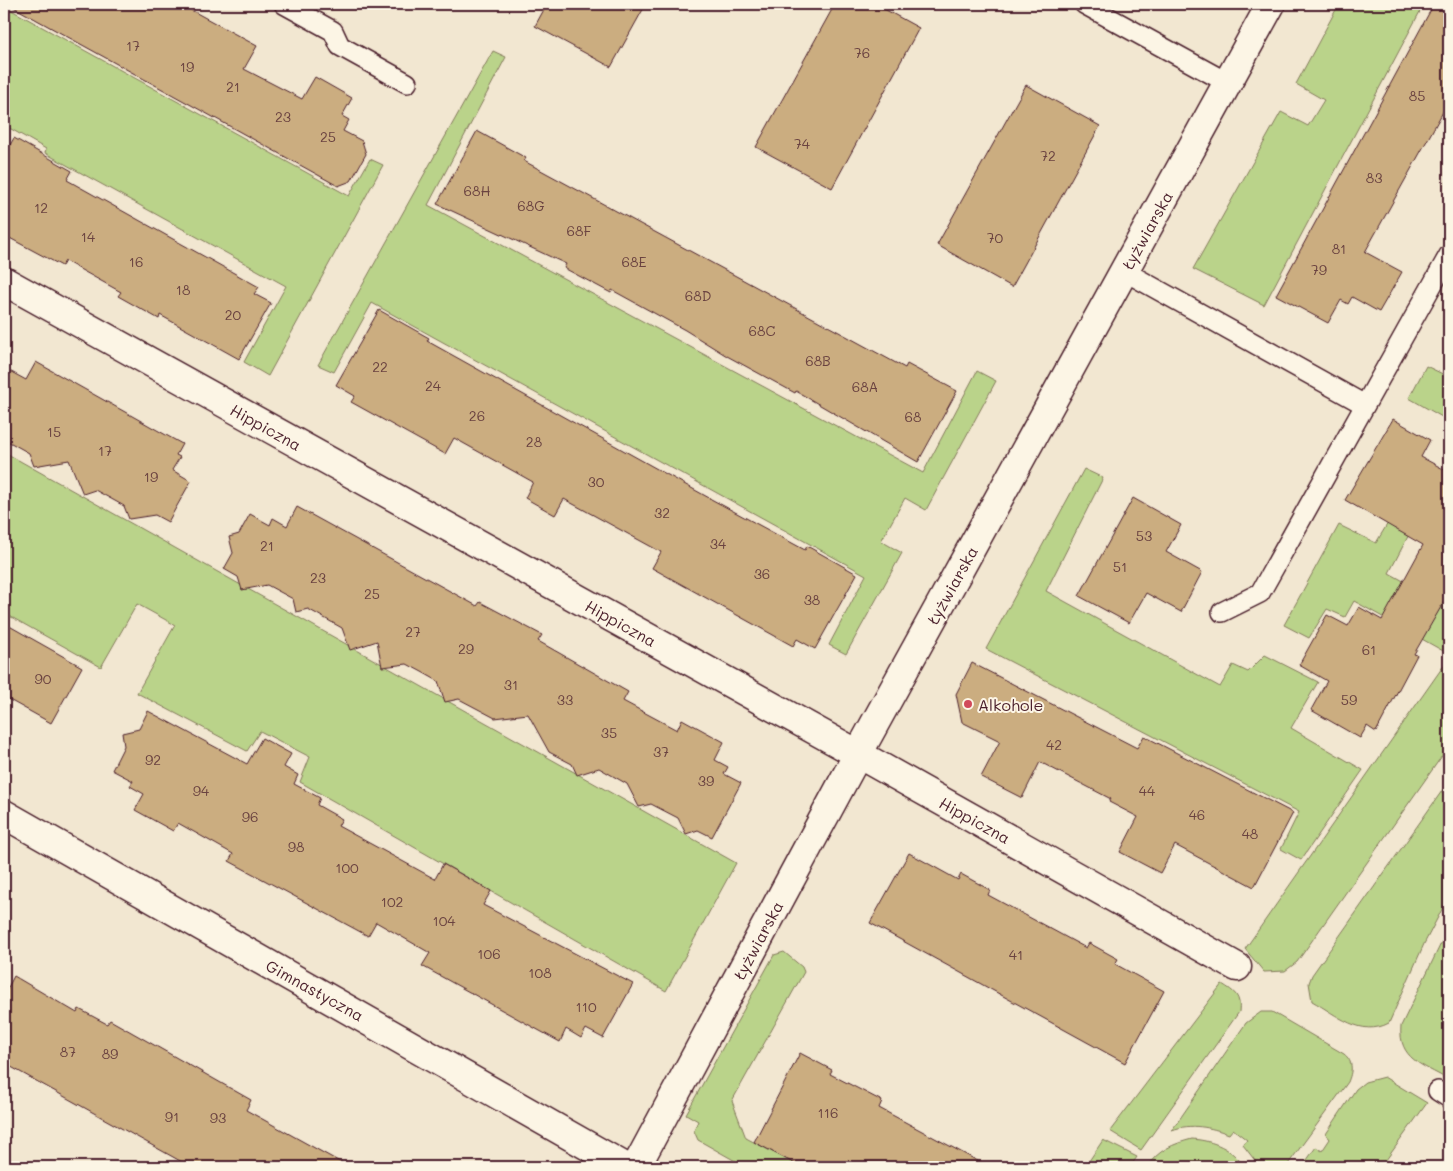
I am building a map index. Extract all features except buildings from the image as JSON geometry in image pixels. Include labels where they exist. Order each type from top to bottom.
[{"type":"street","name":"Łyżwiarska","points":[[636,1167],[858,754],[1271,4]]},
{"type":"street","name":"Hippiczna","points":[[4,281],[858,754],[1237,967]]},
{"type":"street","name":"Gimnastyczna","points":[[4,814],[625,1167]]},
{"type":"lane","points":[[284,4],[333,31],[340,46],[407,83]]},
{"type":"lane","points":[[1084,4],[1228,83]]},
{"type":"lane","points":[[1222,612],[1260,593],[1449,255]]},
{"type":"lane","points":[[1124,271],[1365,405]]},
{"type":"green space","points":[[1339,4],[1424,4],[1264,305],[1193,269],[1281,112],[1308,126],[1324,100],[1296,84]]},
{"type":"green space","points":[[4,6],[349,196],[370,159],[383,165],[268,376],[244,362],[286,286],[45,153],[46,149],[4,125]]},
{"type":"green space","points":[[493,51],[506,57],[428,205],[923,473],[977,371],[996,381],[926,510],[905,498],[881,541],[902,553],[846,654],[829,645],[866,575],[372,303],[334,372],[318,365]]},
{"type":"green space","points":[[1426,366],[1449,377],[1449,421],[1409,398]]},
{"type":"green space","points":[[4,452],[736,863],[666,991],[300,782],[310,757],[260,731],[247,751],[137,693],[175,625],[137,604],[101,667],[4,613]]},
{"type":"green space","points":[[1084,469],[1103,478],[1046,591],[1220,687],[1233,665],[1248,672],[1265,655],[1318,682],[1291,728],[1363,770],[1301,860],[1281,849],[1299,812],[986,649]]},
{"type":"green space","points":[[1432,490],[1389,573],[1449,606],[1449,645],[1445,652],[1354,601],[1345,617],[1327,609],[1309,638],[1284,625],[1339,525],[1376,543],[1400,503]]},
{"type":"green space","points":[[1449,658],[1449,746],[1297,962],[1285,971],[1264,972],[1245,949]]},
{"type":"green space","points":[[1449,781],[1449,896],[1424,944],[1389,1023],[1369,1028],[1349,1023],[1312,1001],[1309,983],[1312,975]]},
{"type":"green space","points":[[1449,927],[1449,1076],[1447,1079],[1421,1065],[1408,1054],[1401,1037],[1401,1026]]},
{"type":"green space","points":[[784,952],[802,967],[804,972],[732,1101],[746,1138],[801,1167],[746,1167],[698,1140],[694,1131],[698,1121],[686,1114],[774,955]]},
{"type":"green space","points":[[1222,984],[1238,998],[1239,1012],[1141,1150],[1110,1131]]},
{"type":"green space","points":[[1261,1012],[1272,1012],[1344,1054],[1351,1064],[1348,1082],[1286,1167],[1260,1167],[1243,1145],[1247,1140],[1233,1129],[1229,1134],[1215,1129],[1200,1127],[1172,1130],[1246,1023]]},
{"type":"green space","points":[[1384,1077],[1427,1103],[1381,1167],[1302,1167],[1316,1147],[1322,1151],[1330,1139],[1326,1134],[1356,1089],[1365,1082]]},
{"type":"green space","points":[[1192,1139],[1215,1144],[1228,1150],[1244,1167],[1147,1167],[1166,1148]]},
{"type":"green space","points":[[1103,1140],[1137,1157],[1130,1167],[1085,1167]]},
{"type":"place","name":"Alkohole","points":[[968,704]]}]
